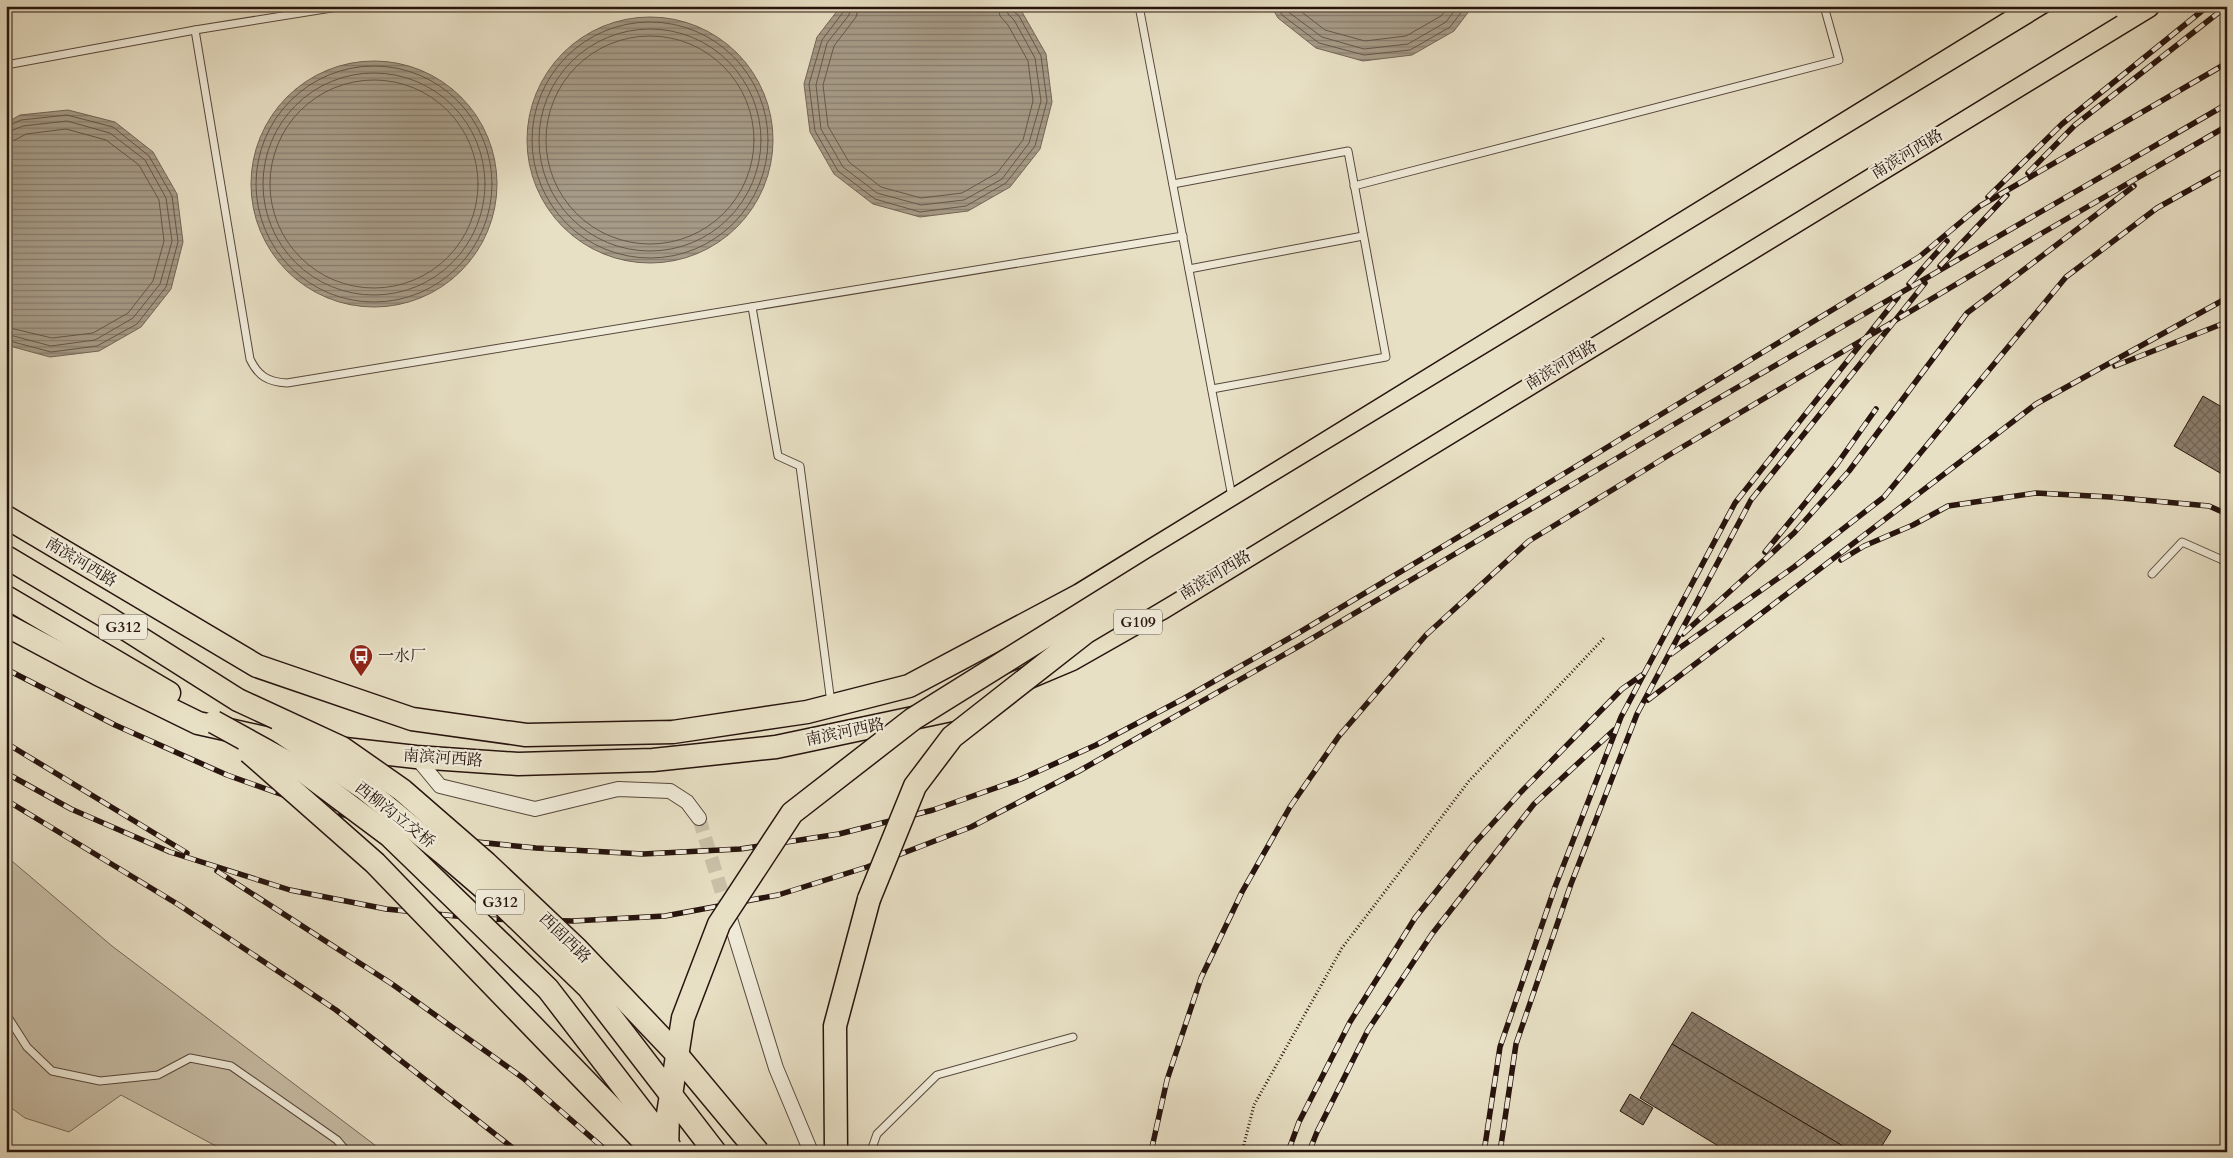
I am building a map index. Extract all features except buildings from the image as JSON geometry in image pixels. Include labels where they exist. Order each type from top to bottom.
[{"type":"highway","name":"南滨河西路","points":[[6,517],[257,666],[412,718],[526,735],[673,732],[808,712],[832,706],[910,686],[1080,594],[1233,502],[2037,6]]},
{"type":"highway","points":[[667,1152],[668,1114],[683,1018],[719,924],[792,813],[913,719],[982,678],[1155,568],[2081,6]]},
{"type":"highway","points":[[836,1152],[835,1026],[869,899],[916,786],[952,737],[1086,632],[1165,586],[2111,6]]},
{"type":"highway","name":"南滨河西路","points":[[6,625],[98,674],[198,723],[274,740],[416,757],[527,764],[653,760],[776,747],[951,710],[1063,663],[1160,609],[2148,6]]},
{"type":"highway","name":"西柳沟立交桥","points":[[6,557],[110,619],[238,700],[365,789],[443,853],[507,909],[588,986],[715,1152]]},
{"type":"highway","name":"西柳沟立交桥","points":[[6,597],[214,722],[303,771],[390,836],[548,989],[674,1152]]},
{"type":"highway","name":"西固西路","points":[[238,700],[342,748],[402,790],[486,863],[577,949],[653,1028],[758,1152]]},
{"type":"highway","points":[[214,722],[375,863],[654,1152]]},
{"type":"street","points":[[416,757],[440,786],[535,809],[618,789],[670,791],[687,802],[699,818]]},
{"type":"street","points":[[727,909],[776,1068],[811,1152]]},
{"type":"lane","points":[[6,65],[195,30],[344,6]]},
{"type":"lane","points":[[1139,6],[1233,502]]},
{"type":"lane","points":[[1354,186],[1839,60],[1824,6]]},
{"type":"lane","points":[[195,30],[250,360],[255,370],[264,378],[275,383],[287,383],[1183,236]]},
{"type":"lane","points":[[1173,184],[1348,152],[1364,236],[1386,357],[1212,389]]},
{"type":"lane","points":[[1189,269],[1364,236]]},
{"type":"lane","points":[[752,307],[778,456],[800,466],[832,706]]},
{"type":"lane","points":[[2152,574],[2182,542],[2227,562]]},
{"type":"lane","points":[[6,1014],[28,1047],[52,1071],[100,1081],[158,1075],[190,1058],[231,1066],[337,1140],[347,1152]]},
{"type":"lane","points":[[873,1152],[872,1148],[877,1134],[937,1075],[1073,1036]]},
{"type":"path","points":[[1242,1152],[1254,1105],[1342,948],[1469,782],[1604,638]]},
{"type":"shaded area","points":[[6,856],[112,946],[384,1152],[227,1152],[121,1095],[69,1132],[25,1118],[6,1104]]},
{"type":"water","points":[[841,6],[1015,6],[1022,12],[1046,54],[1052,102],[1040,149],[1010,187],[968,211],[920,217],[873,204],[834,174],[810,132],[804,84],[817,37]]},
{"type":"water","points":[[1271,6],[1473,6],[1454,31],[1412,55],[1363,61],[1316,48],[1278,18]]},
{"type":"water","points":[[650,17],[674,20],[697,27],[718,38],[737,53],[752,72],[763,93],[770,116],[773,140],[770,164],[763,187],[752,208],[737,227],[718,242],[697,253],[674,260],[650,263],[626,260],[603,253],[582,242],[563,227],[548,208],[537,187],[530,164],[527,140],[530,116],[537,93],[548,72],[563,53],[582,38],[603,27],[626,20]]},
{"type":"water","points":[[374,61],[398,64],[421,71],[442,82],[461,97],[476,116],[487,137],[494,160],[497,184],[494,208],[487,231],[476,252],[461,271],[442,286],[421,297],[398,304],[374,307],[350,304],[327,297],[306,286],[287,271],[272,252],[261,231],[254,208],[251,184],[254,160],[261,137],[272,116],[287,97],[306,82],[327,71],[350,64]]},
{"type":"water","points":[[68,110],[115,122],[153,152],[177,194],[183,242],[171,289],[141,327],[99,351],[50,357],[6,345],[6,123],[20,115]]},
{"type":"tunnel","points":[[699,818],[727,909]]},
{"type":"railway","points":[[1988,197],[2062,124],[2208,6]]},
{"type":"railway","points":[[2028,173],[2075,125],[2227,6]]},
{"type":"railway","points":[[6,669],[115,725],[227,775],[328,811],[437,838],[536,848],[643,854],[740,849],[839,834],[933,810],[1021,779],[1096,745],[1183,699],[1295,635],[1919,257],[1980,206],[2227,63]]},
{"type":"railway","points":[[6,773],[71,809],[170,852],[290,890],[386,909],[486,919],[573,921],[665,916],[778,895],[867,867],[971,827],[1079,771],[1301,645],[1700,409],[2227,104]]},
{"type":"railway","points":[[1151,1152],[1167,1080],[1201,978],[1242,892],[1290,807],[1339,736],[1426,635],[1529,541],[1674,452],[2044,232],[2227,126]]},
{"type":"railway","points":[[1671,654],[1794,567],[1884,497],[2066,277],[2157,208],[2227,169]]},
{"type":"railway","points":[[1683,634],[1794,533],[1849,471],[1967,313],[2134,186]]},
{"type":"railway","points":[[1940,266],[2007,195]]},
{"type":"railway","points":[[1909,284],[1947,241]]},
{"type":"railway","points":[[1500,1152],[1516,1044],[1571,884],[1637,714],[1751,500],[1925,283]]},
{"type":"railway","points":[[1484,1152],[1500,1047],[1555,887],[1621,717],[1735,503],[1898,297]]},
{"type":"railway","points":[[1648,700],[2036,404],[2227,298]]},
{"type":"railway","points":[[2115,366],[2227,322]]},
{"type":"railway","points":[[1765,552],[1837,464],[1876,409]]},
{"type":"railway","points":[[1841,560],[1864,546],[1913,525],[1948,506],[2036,493],[2110,497],[2209,506],[2227,514]]},
{"type":"railway","points":[[1288,1152],[1299,1122],[1350,1022],[1415,918],[1473,845],[1521,792],[1622,689],[1642,675]]},
{"type":"railway","points":[[1309,1152],[1317,1132],[1368,1030],[1432,934],[1534,804],[1614,730]]},
{"type":"railway","points":[[6,743],[187,853]]},
{"type":"railway","points":[[6,800],[179,905],[336,1010],[518,1152]]},
{"type":"railway","points":[[217,871],[392,984],[523,1078],[608,1152]]},
{"type":"place","name":"一水厂","points":[[361,677]]}]
